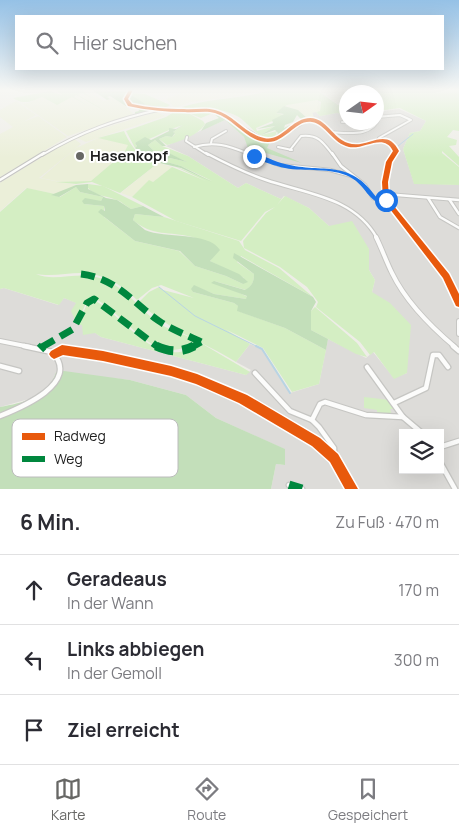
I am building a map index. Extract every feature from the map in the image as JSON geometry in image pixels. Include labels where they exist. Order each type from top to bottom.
[{"type":"street","points":[[0,180],[79,134],[145,113]]},
{"type":"street","points":[[219,113],[264,140],[278,139],[286,131],[308,120],[321,123],[338,141],[351,146],[378,141],[389,144],[395,149],[388,165],[384,194],[388,205],[446,276],[459,303]]},
{"type":"street","points":[[378,141],[379,138],[411,120],[402,115],[384,116]]},
{"type":"street","points":[[329,132],[349,135],[368,130]]},
{"type":"street","points":[[210,143],[212,139],[226,131]]},
{"type":"street","points":[[278,147],[291,150],[300,137],[317,136],[341,166],[366,186],[375,200],[388,205]]},
{"type":"street","points":[[187,137],[187,143],[194,147],[264,180],[324,195],[358,215],[382,246],[391,272],[415,310],[459,352]]},
{"type":"street","points":[[194,147],[210,143],[228,145],[279,165],[330,170],[352,176]]},
{"type":"street","points":[[384,194],[459,200]]},
{"type":"street","points":[[428,198],[434,211],[442,219],[459,228]]},
{"type":"street","points":[[449,199],[459,214]]},
{"type":"street","points":[[459,321],[459,334]]},
{"type":"street","points":[[0,341],[54,354],[62,350],[103,356],[197,379],[243,399],[316,442],[334,458],[350,488]]},
{"type":"street","points":[[0,416],[37,400],[51,387],[59,368],[59,362],[54,354]]},
{"type":"street","points":[[394,403],[426,388],[433,355],[439,355],[448,367]]},
{"type":"street","points":[[0,366],[19,371]]},
{"type":"street","points":[[368,367],[403,417],[417,429]]},
{"type":"street","points":[[255,373],[290,411],[312,420],[334,448],[334,458]]},
{"type":"street","points":[[312,420],[320,404],[325,402],[366,415],[403,417]]},
{"type":"street","points":[[444,446],[459,441]]},
{"type":"street","points":[[444,469],[455,489]]},
{"type":"street","points":[[289,485],[302,489]]},
{"type":"shaded area","points":[[312,113],[317,113],[320,116],[339,113],[339,130],[384,130],[384,113],[408,113],[426,121],[420,131],[410,133],[403,149],[414,183],[459,185],[459,489],[271,489],[276,464],[285,465],[284,449],[216,418],[186,395],[130,380],[56,372],[51,384],[40,396],[0,407],[0,289],[4,288],[58,305],[64,298],[77,303],[76,324],[82,324],[101,337],[246,375],[251,370],[236,362],[250,344],[262,349],[290,393],[319,384],[328,339],[366,358],[373,352],[394,378],[407,373],[372,292],[375,280],[369,270],[369,249],[329,226],[309,208],[284,196],[281,199],[246,183],[238,188],[188,156],[166,146],[225,120],[244,137],[249,148],[280,141],[295,127],[305,122],[315,121]]},
{"type":"green space","points":[[0,113],[33,113],[36,115],[23,122],[38,116],[67,137],[0,177],[0,134],[13,127],[0,117]]},
{"type":"green space","points":[[35,113],[133,114],[68,136]]},
{"type":"green space","points":[[153,113],[165,116],[86,142],[75,137]]},
{"type":"green space","points":[[173,113],[188,113],[205,124],[198,132],[177,142],[167,145],[159,139],[166,136],[172,137],[175,134],[173,132],[183,125],[135,143],[137,146],[135,148],[126,131],[166,117]]},
{"type":"green space","points":[[188,113],[213,113],[201,118]]},
{"type":"green space","points":[[213,113],[220,113],[264,141],[278,140],[298,127],[280,141],[270,142],[267,148],[302,163],[248,148],[244,137],[225,120],[201,131],[206,123],[219,118]]},
{"type":"green space","points":[[229,113],[276,113],[284,115],[256,128],[257,131],[275,126],[261,135],[277,131],[275,137],[269,138],[258,134],[237,116]]},
{"type":"green space","points":[[276,113],[301,113],[308,119],[303,121],[297,115],[293,122],[285,125],[284,128],[290,125],[290,128],[279,138],[273,139],[278,133],[275,130],[261,135],[275,126],[257,129],[273,123],[272,120],[284,114]]},
{"type":"green space","points":[[301,113],[313,113],[315,120],[308,119]]},
{"type":"green space","points":[[317,113],[339,113],[339,113],[320,116]]},
{"type":"green space","points":[[410,113],[459,113],[459,131],[453,130],[447,137],[457,140],[456,145],[449,146],[459,157],[459,166],[442,151],[442,153],[459,167],[459,185],[414,184],[403,149],[410,133],[420,131],[426,121]]},
{"type":"green space","points":[[183,125],[173,132],[175,133],[172,137],[166,136],[159,139],[166,146],[162,146],[155,140],[148,145],[157,154],[169,156],[165,152],[167,152],[187,162],[170,158],[163,161],[181,166],[212,182],[181,168],[151,161],[135,148],[137,146],[135,143],[145,137],[151,140],[169,131],[169,128],[176,129]]},
{"type":"green space","points":[[124,131],[129,142],[141,156],[158,163],[120,193],[92,182],[76,184],[56,182],[91,181],[124,153],[128,145],[98,138]]},
{"type":"green space","points":[[73,138],[81,144],[39,178],[76,185],[55,194],[26,188],[0,211],[0,183]]},
{"type":"green space","points":[[98,138],[129,144],[124,153],[91,181],[61,182],[41,178],[76,148]]},
{"type":"green space","points":[[155,140],[162,146],[188,156],[238,188],[246,183],[281,199],[284,196],[277,205],[285,196],[309,208],[329,226],[352,221],[369,249],[369,270],[375,280],[372,292],[390,303],[411,325],[407,373],[394,379],[374,352],[370,355],[360,342],[316,307],[318,302],[307,287],[280,267],[244,248],[243,241],[266,213],[275,207],[265,212],[241,241],[176,221],[132,197],[149,180],[153,182],[172,167],[206,181],[174,166],[212,181],[181,166],[162,161],[170,158],[187,162],[166,152],[170,156],[157,154],[148,145]]},
{"type":"green space","points":[[158,163],[172,167],[153,182],[149,181],[132,197],[121,193]]},
{"type":"green space","points":[[88,184],[103,186],[143,206],[131,209],[117,200],[94,192],[87,187]]},
{"type":"green space","points":[[88,184],[88,189],[106,198],[117,200],[131,209],[143,206],[164,217],[135,214],[133,220],[145,230],[153,233],[206,240],[214,244],[220,250],[210,261],[239,274],[248,282],[243,284],[226,276],[195,266],[180,251],[135,241],[98,212],[101,209],[105,211],[104,206],[84,204],[82,201],[85,198],[101,201],[103,197],[80,192],[76,187],[59,197],[51,195],[76,185]]},
{"type":"green space","points":[[76,187],[80,192],[103,197],[101,201],[84,204],[104,206],[104,217],[135,241],[179,251],[195,266],[226,276],[243,284],[244,278],[210,261],[215,254],[198,240],[184,235],[161,233],[147,229],[133,220],[135,214],[164,217],[239,241],[245,250],[279,268],[313,297],[241,256],[237,262],[254,274],[250,287],[246,290],[214,281],[248,297],[246,299],[214,294],[194,286],[192,289],[193,292],[234,303],[238,306],[238,311],[285,328],[326,350],[319,384],[292,392],[263,348],[225,329],[250,344],[236,362],[173,328],[139,302],[149,292],[159,287],[163,290],[194,298],[161,285],[152,288],[137,300],[119,285],[106,278],[82,273],[36,274],[50,277],[89,276],[106,280],[123,291],[160,324],[198,343],[173,350],[156,346],[138,334],[94,298],[86,303],[77,324],[71,311],[76,303],[64,298],[59,305],[4,288],[0,289],[0,212],[27,188],[55,194],[52,195],[60,197]]},
{"type":"green space","points":[[234,253],[313,297],[316,302],[311,311],[311,330],[328,339],[326,350],[285,328],[237,311],[238,306],[234,303],[193,292],[191,289],[194,285],[214,294],[246,299],[247,296],[211,283],[214,281],[245,290],[251,285],[254,274],[233,258]]},
{"type":"green space","points":[[94,300],[144,340],[157,348],[170,352],[185,351],[201,343],[250,372],[246,375],[101,337],[95,333],[83,335],[82,325],[78,325],[87,304]]},
{"type":"green space","points":[[315,307],[357,343],[367,357],[356,354],[311,330],[311,311]]},
{"type":"green space","points":[[64,371],[130,380],[186,395],[216,418],[285,449],[285,465],[276,464],[271,489],[0,489],[0,407],[26,401],[41,393],[52,381],[56,372]]},
{"type":"green space","points":[[364,397],[390,400],[395,409],[390,409],[392,415],[377,415],[377,410],[364,408]]},
{"type":"waterway","points":[[398,146],[413,134]]},
{"type":"waterway","points":[[159,287],[195,316],[258,347]]},
{"type":"waterway","points":[[258,347],[262,349],[290,393]]},
{"type":"marked path","points":[[81,274],[105,279],[115,284],[159,321],[201,342]]},
{"type":"marked path","points":[[40,349],[73,329],[77,325],[87,303],[94,299],[144,339],[158,347],[172,352],[186,350],[201,342]]},
{"type":"marked path","points":[[289,485],[302,489]]},
{"type":"cycle path","points":[[220,113],[257,138],[264,140],[276,139],[301,122],[314,120],[319,122],[344,144],[356,146],[383,140],[393,145],[396,151],[389,162],[385,182],[386,200],[446,276],[459,303]]},
{"type":"cycle path","points":[[54,354],[62,350],[103,356],[171,371],[197,379],[243,399],[316,442],[334,458],[352,489]]},
{"type":"place","name":"Hasenkopf","points":[[80,156]]},
{"type":"route","points":[[254,156],[285,166],[341,172],[352,176],[366,186],[375,200],[388,205],[386,200]]}]
